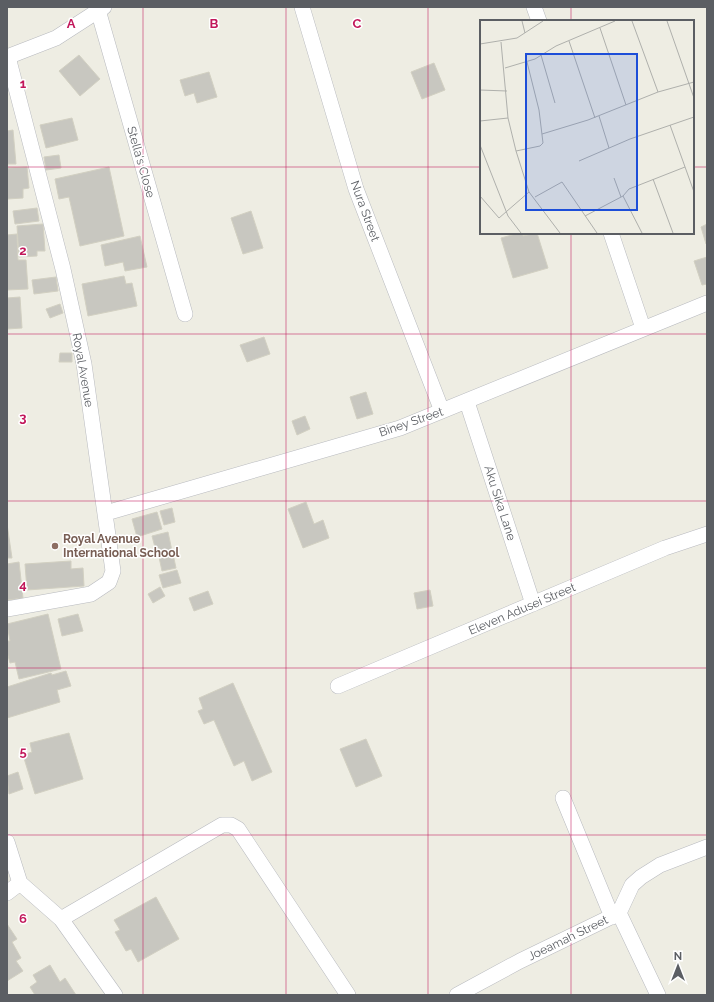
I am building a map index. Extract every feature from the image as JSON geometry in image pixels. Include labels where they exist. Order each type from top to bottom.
[{"type":"street","name":"Nura Street","points":[[302,7],[356,189],[442,411]]},
{"type":"street","points":[[534,7],[539,20]]},
{"type":"street","points":[[8,57],[56,38],[101,9]]},
{"type":"street","name":"Stella's Close","points":[[101,9],[185,314]]},
{"type":"street","name":"Royal Avenue","points":[[7,609],[91,594],[109,582],[113,571],[84,364],[63,269],[8,57]]},
{"type":"street","points":[[611,234],[643,328]]},
{"type":"street","name":"Biney Street","points":[[106,513],[400,428],[468,402],[643,328],[707,304]]},
{"type":"street","name":"Aku Sika Lane","points":[[468,402],[533,604]]},
{"type":"street","name":"Eleven Adusei Street","points":[[338,686],[665,548],[707,534]]},
{"type":"street","points":[[563,798],[615,915],[658,995]]},
{"type":"street","points":[[61,919],[222,825],[231,825],[238,829],[348,995]]},
{"type":"street","points":[[7,842],[20,883],[61,919],[115,995]]},
{"type":"street","name":"Joeamah Street","points":[[458,995],[520,961],[615,915],[632,885],[641,877],[660,865],[707,847]]},
{"type":"street","points":[[7,893],[20,883]]},
{"type":"building","points":[[79,55],[100,79],[80,96],[59,71]]},
{"type":"building","points":[[434,63],[445,90],[422,99],[411,72]]},
{"type":"building","points":[[209,72],[217,97],[197,103],[194,93],[185,96],[180,80]]},
{"type":"building","points":[[72,118],[78,140],[46,148],[40,125]]},
{"type":"building","points":[[13,130],[16,164],[7,164],[7,131]]},
{"type":"building","points":[[59,155],[61,168],[46,170],[44,157]]},
{"type":"building","points":[[27,167],[29,188],[23,189],[23,198],[7,199],[7,168]]},
{"type":"building","points":[[109,167],[124,236],[80,246],[69,197],[59,199],[55,179]]},
{"type":"building","points":[[37,208],[39,221],[15,224],[13,211]]},
{"type":"building","points":[[251,211],[263,248],[243,254],[231,218]]},
{"type":"building","points":[[43,224],[45,251],[37,251],[37,256],[19,257],[17,226]]},
{"type":"building","points":[[707,224],[707,244],[706,244],[701,227]]},
{"type":"building","points":[[17,234],[18,260],[26,260],[28,289],[7,290],[7,235]]},
{"type":"building","points":[[515,234],[523,234],[523,236],[537,234],[548,268],[513,278],[501,238]]},
{"type":"building","points":[[140,236],[147,267],[125,271],[123,262],[105,266],[101,245]]},
{"type":"building","points":[[707,257],[707,284],[702,285],[694,261]]},
{"type":"building","points":[[124,276],[126,284],[132,283],[137,306],[88,316],[82,284]]},
{"type":"building","points":[[56,277],[58,291],[34,294],[32,280]]},
{"type":"building","points":[[20,297],[22,328],[7,329],[7,298]]},
{"type":"building","points":[[60,304],[63,313],[50,318],[46,309]]},
{"type":"building","points":[[264,337],[270,354],[247,362],[240,345]]},
{"type":"building","points":[[60,353],[72,353],[72,362],[59,362]]},
{"type":"building","points":[[366,392],[373,414],[357,419],[350,397]]},
{"type":"building","points":[[305,416],[310,429],[297,435],[292,421]]},
{"type":"building","points":[[306,502],[314,524],[323,520],[329,538],[303,548],[288,509]]},
{"type":"building","points":[[172,508],[175,522],[164,525],[160,511]]},
{"type":"building","points":[[157,512],[162,529],[137,537],[132,519]]},
{"type":"building","points":[[7,524],[12,558],[7,558]]},
{"type":"building","points":[[168,532],[172,551],[157,555],[152,536]]},
{"type":"building","points":[[173,554],[176,568],[162,571],[159,557]]},
{"type":"building","points":[[71,561],[71,569],[83,568],[84,586],[27,590],[25,564]]},
{"type":"building","points":[[19,562],[23,598],[7,600],[7,564]]},
{"type":"building","points":[[177,570],[181,583],[163,588],[159,575]]},
{"type":"building","points":[[160,587],[165,596],[153,603],[148,594]]},
{"type":"building","points":[[430,590],[433,606],[417,609],[414,593]]},
{"type":"building","points":[[208,591],[213,604],[194,611],[189,598]]},
{"type":"building","points":[[48,614],[61,669],[19,679],[15,662],[10,663],[7,652],[7,641],[10,641],[7,624]]},
{"type":"building","points":[[78,614],[83,631],[62,636],[58,619]]},
{"type":"building","points":[[66,671],[71,686],[57,690],[60,702],[7,718],[7,687],[51,673],[52,675]]},
{"type":"building","points":[[233,683],[272,772],[252,781],[244,761],[234,766],[214,720],[204,724],[198,711],[203,709],[199,698]]},
{"type":"building","points":[[69,733],[83,779],[35,794],[23,755],[32,752],[30,743]]},
{"type":"building","points":[[366,739],[382,776],[356,787],[340,749]]},
{"type":"building","points":[[18,772],[23,789],[9,794],[7,776]]},
{"type":"building","points":[[156,897],[179,939],[138,962],[131,949],[126,951],[115,932],[120,930],[114,920]]},
{"type":"building","points":[[7,924],[17,939],[12,942],[21,958],[16,961],[23,971],[7,981]]},
{"type":"building","points":[[50,965],[60,982],[65,978],[76,995],[35,995],[30,987],[37,982],[33,975]]},
{"type":"place","name":"Royal Avenue International School","points":[[55,546]]}]
